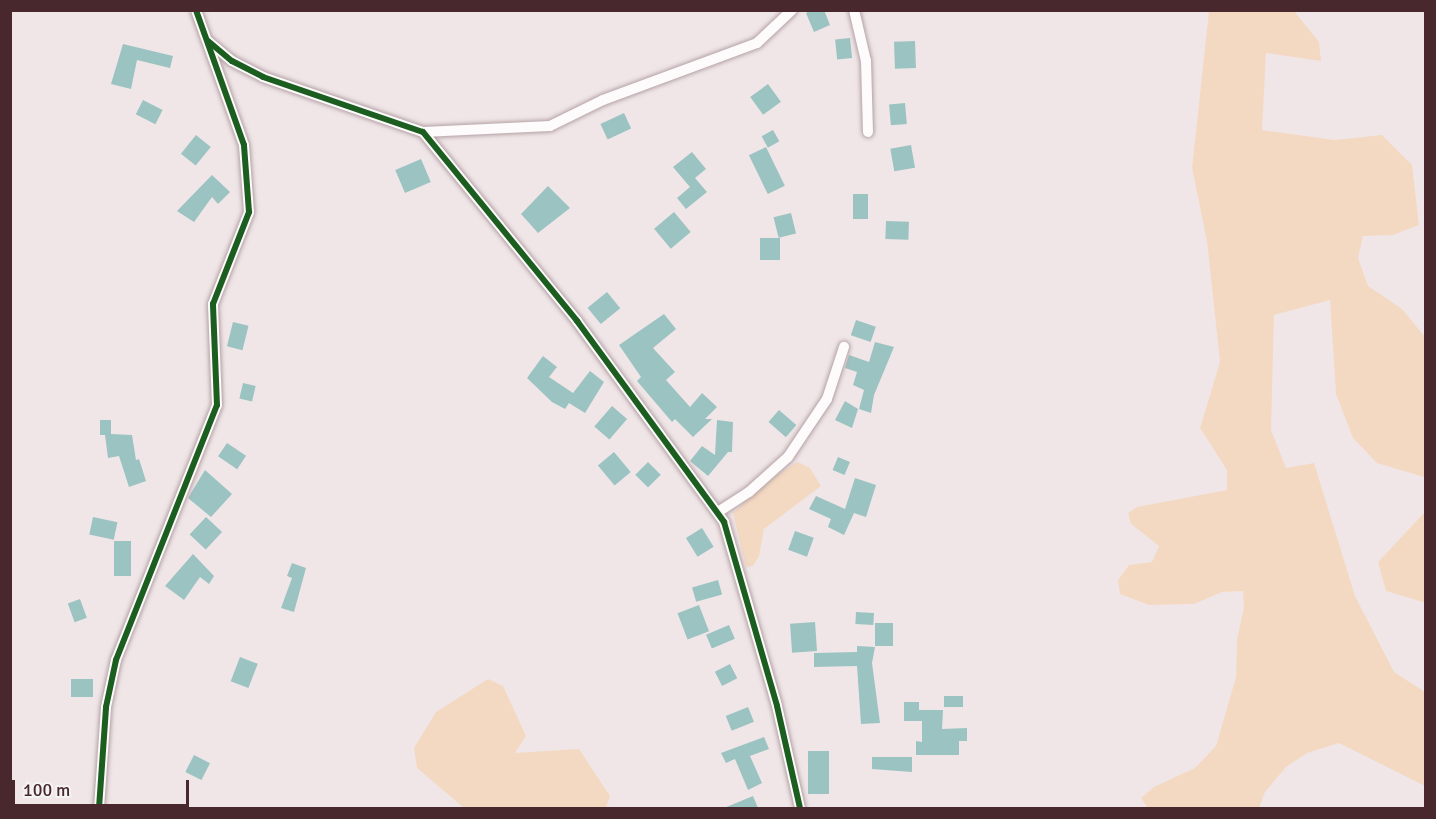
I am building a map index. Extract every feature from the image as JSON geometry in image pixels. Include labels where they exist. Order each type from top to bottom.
[{"type":"street","points":[[99,808],[106,708],[116,660],[217,405],[213,304],[249,212],[244,145],[196,10]]},
{"type":"street","points":[[208,41],[232,61],[263,77],[423,132],[550,126],[594,103],[757,43],[792,10]]},
{"type":"street","points":[[854,10],[866,60],[868,132]]},
{"type":"street","points":[[423,132],[577,321],[718,512],[729,533],[777,706],[800,808]]},
{"type":"street","points":[[718,512],[750,492],[788,457],[827,399],[843,347]]},
{"type":"shaded area","points":[[1209,11],[1294,11],[1319,42],[1321,61],[1266,53],[1262,130],[1334,140],[1382,135],[1412,165],[1419,225],[1393,235],[1363,236],[1358,258],[1368,286],[1402,309],[1425,337],[1425,482],[1424,477],[1377,463],[1353,438],[1336,394],[1330,300],[1274,315],[1271,430],[1286,468],[1314,463],[1355,596],[1394,672],[1425,692],[1425,786],[1339,743],[1307,753],[1286,767],[1265,792],[1259,808],[1147,807],[1141,798],[1154,787],[1195,768],[1216,746],[1236,677],[1237,639],[1244,607],[1243,591],[1222,592],[1194,604],[1149,605],[1120,594],[1118,580],[1129,565],[1152,562],[1159,546],[1131,524],[1128,513],[1137,507],[1227,490],[1227,470],[1200,428],[1220,362],[1207,241],[1192,168]]},
{"type":"shaded area","points":[[798,462],[810,468],[821,486],[764,529],[759,556],[753,566],[746,567],[733,513],[766,481]]},
{"type":"shaded area","points":[[1425,512],[1426,601],[1423,602],[1386,591],[1378,562]]},
{"type":"shaded area","points":[[488,679],[503,686],[526,736],[515,753],[579,749],[610,796],[606,808],[464,808],[417,768],[414,748],[436,712]]},
{"type":"building","points":[[811,10],[824,10],[830,25],[814,32],[806,13]]},
{"type":"building","points":[[850,38],[852,58],[837,59],[835,40]]},
{"type":"building","points":[[915,41],[916,68],[895,69],[894,42]]},
{"type":"building","points":[[123,44],[173,56],[170,68],[137,60],[131,89],[111,84]]},
{"type":"building","points":[[768,84],[781,102],[763,115],[750,97]]},
{"type":"building","points":[[143,100],[163,110],[155,124],[136,114]]},
{"type":"building","points":[[905,103],[907,124],[891,125],[889,104]]},
{"type":"building","points":[[624,113],[631,128],[608,139],[600,124]]},
{"type":"building","points":[[773,130],[779,141],[768,148],[762,136]]},
{"type":"building","points":[[196,135],[211,147],[196,166],[181,154]]},
{"type":"building","points":[[911,145],[915,168],[894,171],[890,149]]},
{"type":"building","points":[[766,147],[785,186],[768,194],[749,155]]},
{"type":"building","points":[[692,152],[706,169],[695,178],[707,192],[686,209],[677,198],[690,187],[673,167]]},
{"type":"building","points":[[421,159],[431,182],[405,193],[395,170]]},
{"type":"building","points":[[212,175],[230,192],[218,204],[212,197],[194,222],[177,211]]},
{"type":"building","points":[[548,186],[570,208],[538,233],[521,214]]},
{"type":"building","points":[[853,194],[868,194],[868,219],[853,219]]},
{"type":"building","points":[[674,212],[691,232],[671,249],[654,229]]},
{"type":"building","points":[[791,213],[796,233],[779,238],[774,217]]},
{"type":"building","points":[[886,221],[909,222],[908,240],[885,239]]},
{"type":"building","points":[[760,238],[780,238],[780,260],[760,260]]},
{"type":"building","points":[[607,292],[620,308],[601,324],[588,308]]},
{"type":"building","points":[[664,314],[676,329],[653,348],[675,372],[666,380],[690,407],[702,393],[717,407],[705,419],[712,419],[693,437],[675,419],[672,422],[637,381],[641,377],[619,345]]},
{"type":"building","points":[[856,320],[876,327],[871,342],[851,335]]},
{"type":"building","points":[[233,322],[249,326],[242,350],[227,346]]},
{"type":"building","points":[[875,342],[894,347],[874,395],[871,413],[859,409],[864,390],[853,385],[857,372],[845,368],[849,355],[869,362]]},
{"type":"building","points":[[543,356],[557,367],[549,377],[573,393],[590,371],[604,382],[585,413],[569,403],[565,409],[552,402],[527,378]]},
{"type":"building","points":[[243,383],[256,386],[252,402],[239,399]]},
{"type":"building","points":[[845,401],[858,409],[852,428],[835,420]]},
{"type":"building","points":[[612,406],[627,419],[609,439],[594,426]]},
{"type":"building","points":[[779,410],[796,425],[786,437],[769,422]]},
{"type":"building","points":[[100,420],[111,420],[111,434],[132,435],[136,460],[139,459],[146,481],[129,487],[119,456],[108,458],[105,435],[100,435]]},
{"type":"building","points":[[717,420],[733,422],[732,452],[728,452],[708,476],[690,461],[702,446],[715,455]]},
{"type":"building","points":[[227,443],[246,456],[237,469],[218,456]]},
{"type":"building","points":[[614,452],[631,472],[615,485],[598,465]]},
{"type":"building","points":[[838,457],[850,462],[844,475],[833,470]]},
{"type":"building","points":[[648,462],[661,475],[648,487],[635,475]]},
{"type":"building","points":[[205,470],[232,494],[211,517],[188,498]]},
{"type":"building","points":[[855,478],[876,485],[866,517],[854,513],[844,535],[828,527],[831,519],[809,509],[816,496],[845,509]]},
{"type":"building","points":[[93,517],[117,522],[114,540],[89,535]]},
{"type":"building","points":[[206,517],[222,532],[206,550],[190,535]]},
{"type":"building","points":[[702,528],[714,547],[698,557],[686,538]]},
{"type":"building","points":[[795,531],[814,538],[807,557],[788,550]]},
{"type":"building","points":[[114,541],[131,541],[131,576],[114,576]]},
{"type":"building","points":[[193,554],[214,576],[209,584],[200,577],[184,600],[165,586]]},
{"type":"building","points":[[292,563],[306,568],[294,612],[281,608],[292,578],[287,576]]},
{"type":"building","points":[[718,580],[722,594],[696,602],[692,587]]},
{"type":"building","points":[[80,599],[87,618],[75,622],[68,603]]},
{"type":"building","points":[[699,605],[709,631],[688,639],[678,613]]},
{"type":"building","points":[[856,612],[874,613],[873,625],[855,624]]},
{"type":"building","points":[[815,622],[817,651],[792,653],[790,624]]},
{"type":"building","points":[[875,623],[893,623],[893,646],[875,646]]},
{"type":"building","points":[[729,625],[735,639],[712,649],[706,635]]},
{"type":"building","points":[[857,646],[875,647],[872,663],[880,723],[861,724],[857,666],[814,667],[814,653],[857,652]]},
{"type":"building","points":[[240,657],[258,664],[248,688],[231,681]]},
{"type":"building","points":[[730,664],[737,678],[722,686],[715,672]]},
{"type":"building","points":[[71,679],[93,679],[93,697],[71,697]]},
{"type":"building","points":[[944,696],[963,696],[963,707],[944,707]]},
{"type":"building","points":[[904,702],[919,702],[919,710],[943,710],[942,729],[967,728],[967,741],[959,741],[959,755],[916,755],[916,741],[922,742],[922,721],[904,721]]},
{"type":"building","points":[[748,707],[754,722],[732,731],[726,716]]},
{"type":"building","points":[[764,737],[769,749],[750,756],[762,783],[748,790],[735,759],[726,763],[721,753]]},
{"type":"building","points":[[808,751],[829,751],[829,794],[808,794]]},
{"type":"building","points":[[194,755],[210,763],[201,780],[185,772]]},
{"type":"building","points":[[872,757],[912,757],[912,772],[872,769]]},
{"type":"building","points":[[753,796],[758,808],[724,808]]},
{"type":"cycle path","points":[[99,808],[106,707],[116,660],[217,405],[213,304],[249,212],[244,145],[196,10]]},
{"type":"cycle path","points":[[208,41],[232,61],[263,77],[423,132],[577,321],[724,522],[777,706],[800,808]]}]
